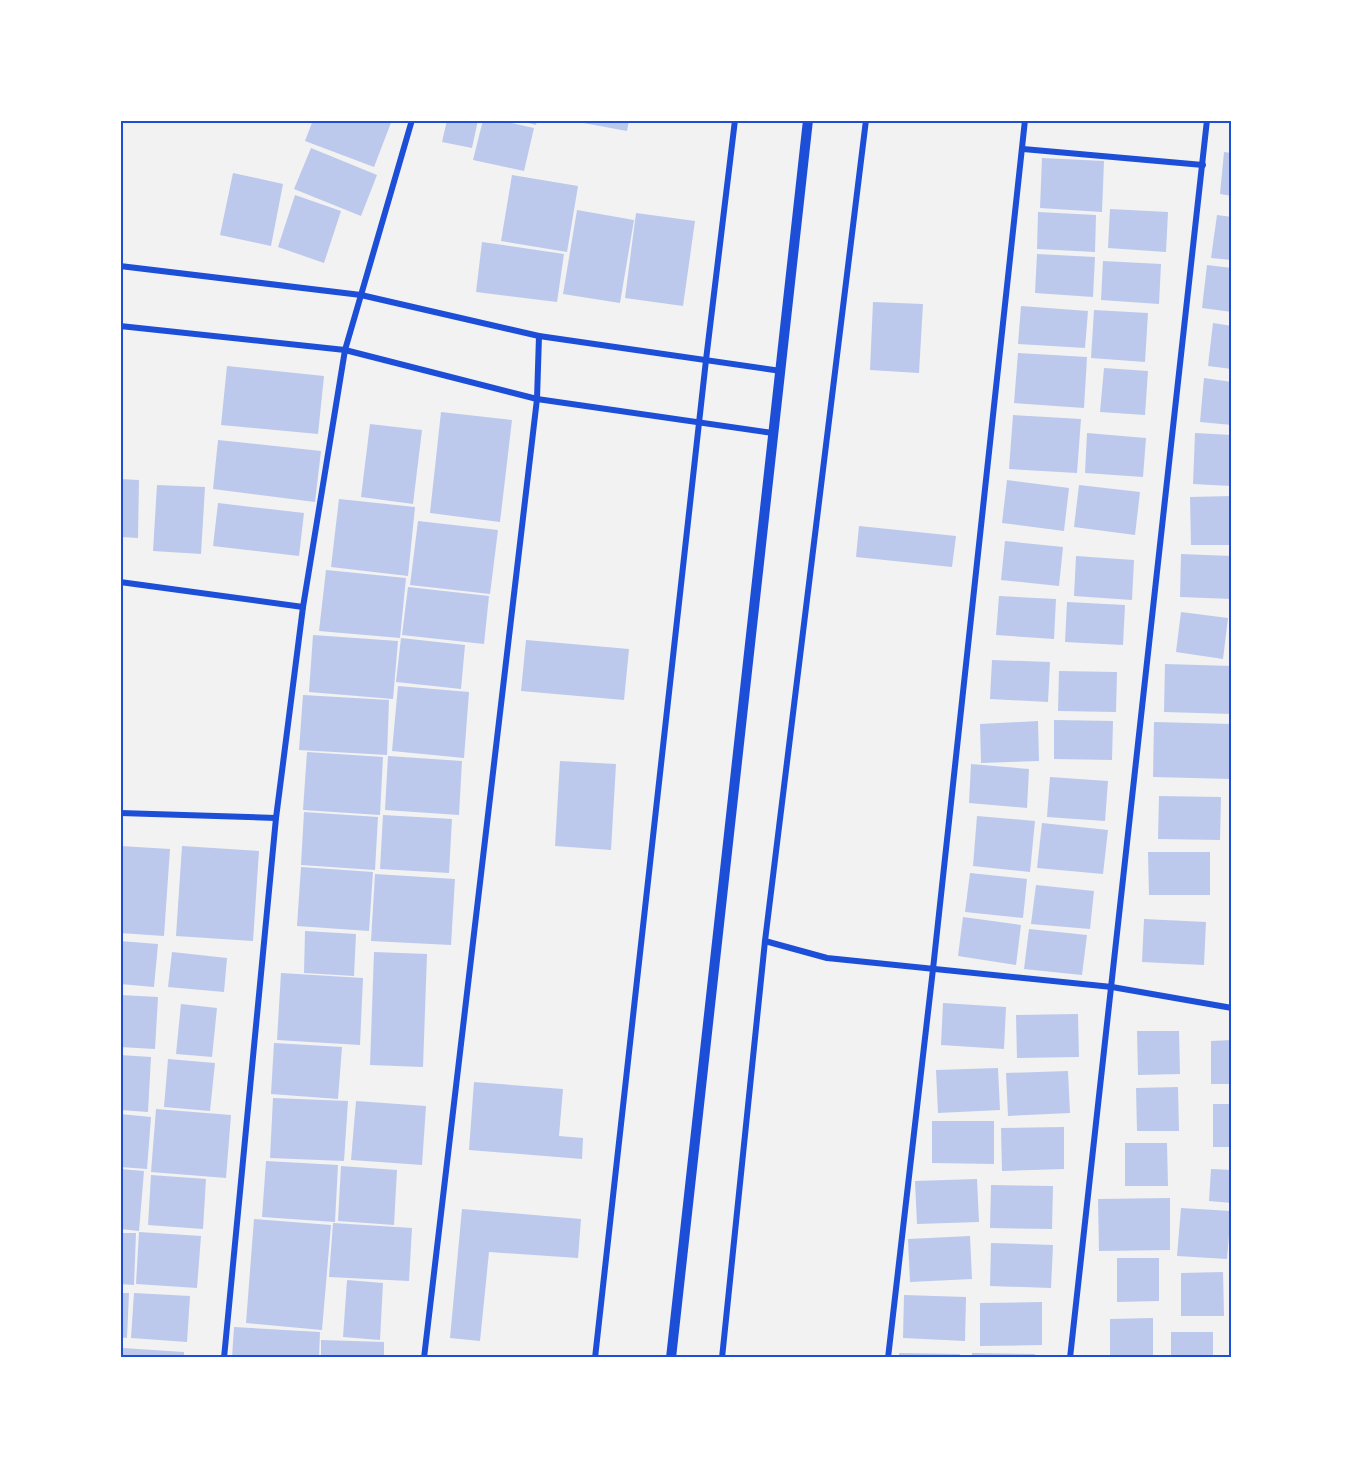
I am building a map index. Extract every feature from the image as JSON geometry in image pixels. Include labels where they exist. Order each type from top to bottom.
[{"type":"street","points":[[224,1358],[276,818],[303,607],[345,350],[412,120]]},
{"type":"street","points":[[595,1358],[706,360],[735,120]]},
{"type":"street","points":[[671,1358],[808,120]]},
{"type":"street","points":[[723,1358],[765,941],[866,120]]},
{"type":"street","points":[[888,1358],[933,969],[1025,120]]},
{"type":"street","points":[[1070,1358],[1207,120]]},
{"type":"street","points":[[1023,149],[1203,165]]},
{"type":"street","points":[[120,266],[362,295],[539,336],[781,370]]},
{"type":"street","points":[[120,326],[345,350],[537,399],[773,433]]},
{"type":"street","points":[[424,1358],[537,399],[539,336]]},
{"type":"street","points":[[120,582],[303,607]]},
{"type":"street","points":[[120,813],[276,818]]},
{"type":"street","points":[[765,941],[827,958],[1112,987],[1232,1008]]},
{"type":"building","points":[[313,120],[392,120],[374,167],[305,141]]},
{"type":"building","points":[[447,120],[478,120],[472,148],[442,142]]},
{"type":"building","points":[[483,120],[498,120],[534,128],[524,171],[473,160]]},
{"type":"building","points":[[518,120],[537,120],[536,125]]},
{"type":"building","points":[[567,120],[629,120],[627,131]]},
{"type":"building","points":[[311,148],[377,175],[361,216],[294,189]]},
{"type":"building","points":[[1224,152],[1232,153],[1232,196],[1220,194]]},
{"type":"building","points":[[1042,158],[1104,161],[1102,212],[1040,208]]},
{"type":"building","points":[[233,173],[283,184],[271,246],[220,235]]},
{"type":"building","points":[[512,175],[578,186],[567,252],[501,241]]},
{"type":"building","points":[[295,195],[341,211],[324,263],[278,247]]},
{"type":"building","points":[[1110,209],[1168,212],[1166,252],[1108,248]]},
{"type":"building","points":[[577,210],[634,220],[620,303],[563,294]]},
{"type":"building","points":[[1038,212],[1096,215],[1095,252],[1037,249]]},
{"type":"building","points":[[636,213],[695,221],[683,306],[625,298]]},
{"type":"building","points":[[1217,215],[1232,217],[1232,260],[1211,258]]},
{"type":"building","points":[[482,242],[564,254],[557,302],[476,292]]},
{"type":"building","points":[[1037,254],[1095,257],[1093,297],[1035,293]]},
{"type":"building","points":[[1103,261],[1161,264],[1159,304],[1101,300]]},
{"type":"building","points":[[1207,265],[1232,268],[1232,312],[1202,308]]},
{"type":"building","points":[[873,302],[923,304],[919,373],[870,370]]},
{"type":"building","points":[[1021,306],[1088,311],[1085,348],[1018,344]]},
{"type":"building","points":[[1094,310],[1148,313],[1145,362],[1091,358]]},
{"type":"building","points":[[1213,323],[1232,326],[1232,369],[1208,366]]},
{"type":"building","points":[[1018,353],[1087,357],[1084,408],[1014,403]]},
{"type":"building","points":[[227,366],[324,376],[318,434],[221,425]]},
{"type":"building","points":[[1104,368],[1148,371],[1145,415],[1100,412]]},
{"type":"building","points":[[1204,378],[1232,382],[1232,425],[1200,422]]},
{"type":"building","points":[[441,412],[512,420],[500,522],[430,513]]},
{"type":"building","points":[[1013,415],[1081,419],[1077,473],[1009,469]]},
{"type":"building","points":[[370,424],[422,430],[413,504],[361,497]]},
{"type":"building","points":[[1087,433],[1146,438],[1143,477],[1085,473]]},
{"type":"building","points":[[1195,433],[1232,435],[1232,486],[1193,484]]},
{"type":"building","points":[[218,440],[321,451],[315,502],[213,489]]},
{"type":"building","points":[[120,479],[139,480],[138,538],[120,537]]},
{"type":"building","points":[[1007,480],[1069,488],[1064,531],[1002,523]]},
{"type":"building","points":[[157,485],[205,487],[201,554],[153,551]]},
{"type":"building","points":[[1079,485],[1140,492],[1135,535],[1074,527]]},
{"type":"building","points":[[1232,496],[1232,545],[1191,545],[1190,497]]},
{"type":"building","points":[[339,499],[415,507],[408,576],[331,567]]},
{"type":"building","points":[[218,503],[304,513],[299,556],[213,546]]},
{"type":"building","points":[[418,521],[498,530],[490,594],[410,585]]},
{"type":"building","points":[[859,526],[956,536],[952,567],[856,557]]},
{"type":"building","points":[[1005,541],[1063,547],[1059,586],[1001,580]]},
{"type":"building","points":[[1181,554],[1232,556],[1232,599],[1180,597]]},
{"type":"building","points":[[1076,556],[1134,560],[1132,600],[1074,596]]},
{"type":"building","points":[[326,570],[406,578],[400,638],[319,631]]},
{"type":"building","points":[[408,587],[489,596],[484,644],[402,635]]},
{"type":"building","points":[[999,596],[1056,599],[1054,639],[996,635]]},
{"type":"building","points":[[1067,602],[1125,605],[1123,645],[1065,642]]},
{"type":"building","points":[[1181,612],[1228,618],[1223,659],[1176,652]]},
{"type":"building","points":[[313,635],[398,641],[393,699],[309,692]]},
{"type":"building","points":[[401,638],[465,645],[461,689],[396,682]]},
{"type":"building","points":[[526,640],[629,649],[624,700],[521,691]]},
{"type":"building","points":[[992,660],[1050,662],[1048,702],[990,699]]},
{"type":"building","points":[[1165,664],[1232,666],[1232,714],[1164,712]]},
{"type":"building","points":[[1059,671],[1117,672],[1116,712],[1058,711]]},
{"type":"building","points":[[398,686],[469,692],[464,758],[392,751]]},
{"type":"building","points":[[303,695],[389,700],[387,755],[299,750]]},
{"type":"building","points":[[1054,720],[1113,721],[1112,760],[1054,759]]},
{"type":"building","points":[[1038,721],[1039,761],[981,763],[980,724]]},
{"type":"building","points":[[1154,722],[1232,724],[1232,779],[1153,777]]},
{"type":"building","points":[[307,752],[383,757],[380,815],[303,810]]},
{"type":"building","points":[[388,756],[462,761],[459,815],[385,810]]},
{"type":"building","points":[[560,761],[616,764],[611,850],[555,846]]},
{"type":"building","points":[[971,764],[1029,769],[1027,808],[969,803]]},
{"type":"building","points":[[1050,777],[1108,781],[1105,821],[1047,817]]},
{"type":"building","points":[[1159,796],[1221,797],[1220,840],[1158,839]]},
{"type":"building","points":[[304,812],[378,817],[375,870],[301,865]]},
{"type":"building","points":[[383,815],[452,819],[449,873],[380,869]]},
{"type":"building","points":[[977,816],[1035,821],[1030,872],[973,866]]},
{"type":"building","points":[[1042,823],[1108,830],[1103,874],[1037,868]]},
{"type":"building","points":[[120,846],[170,849],[164,936],[120,933]]},
{"type":"building","points":[[182,846],[259,851],[253,941],[176,936]]},
{"type":"building","points":[[1148,852],[1210,852],[1210,895],[1149,895]]},
{"type":"building","points":[[301,867],[373,872],[369,931],[297,926]]},
{"type":"building","points":[[970,873],[1027,879],[1023,918],[965,912]]},
{"type":"building","points":[[375,874],[455,879],[451,945],[371,941]]},
{"type":"building","points":[[1036,885],[1094,891],[1090,929],[1031,924]]},
{"type":"building","points":[[963,917],[1021,925],[1016,965],[958,956]]},
{"type":"building","points":[[1144,919],[1206,922],[1204,965],[1142,962]]},
{"type":"building","points":[[1029,929],[1087,935],[1082,975],[1024,969]]},
{"type":"building","points":[[305,931],[356,934],[354,976],[304,973]]},
{"type":"building","points":[[120,941],[158,944],[154,987],[120,984]]},
{"type":"building","points":[[172,952],[227,958],[224,992],[168,987]]},
{"type":"building","points":[[374,952],[427,954],[423,1067],[370,1065]]},
{"type":"building","points":[[281,973],[363,978],[360,1045],[277,1040]]},
{"type":"building","points":[[120,995],[158,997],[155,1049],[120,1047]]},
{"type":"building","points":[[943,1003],[1006,1007],[1004,1049],[941,1045]]},
{"type":"building","points":[[181,1004],[217,1008],[212,1057],[176,1054]]},
{"type":"building","points":[[1078,1014],[1079,1057],[1017,1058],[1016,1015]]},
{"type":"building","points":[[1137,1031],[1179,1031],[1180,1074],[1138,1075]]},
{"type":"building","points":[[1232,1040],[1232,1084],[1211,1084],[1211,1041]]},
{"type":"building","points":[[274,1043],[342,1047],[338,1099],[271,1094]]},
{"type":"building","points":[[120,1055],[151,1057],[148,1112],[120,1110]]},
{"type":"building","points":[[168,1059],[215,1063],[210,1111],[164,1107]]},
{"type":"building","points":[[998,1068],[1000,1110],[938,1113],[936,1070]]},
{"type":"building","points":[[1068,1071],[1070,1113],[1008,1116],[1006,1073]]},
{"type":"building","points":[[474,1082],[563,1089],[559,1136],[583,1138],[582,1159],[469,1150]]},
{"type":"building","points":[[1178,1087],[1179,1131],[1137,1131],[1136,1088]]},
{"type":"building","points":[[273,1098],[348,1101],[344,1161],[270,1158]]},
{"type":"building","points":[[356,1101],[426,1106],[422,1165],[351,1160]]},
{"type":"building","points":[[1213,1104],[1232,1104],[1232,1147],[1213,1147]]},
{"type":"building","points":[[156,1109],[231,1115],[226,1178],[151,1172]]},
{"type":"building","points":[[120,1114],[151,1117],[147,1169],[120,1167]]},
{"type":"building","points":[[932,1121],[994,1121],[994,1164],[932,1163]]},
{"type":"building","points":[[1064,1127],[1064,1169],[1002,1171],[1001,1128]]},
{"type":"building","points":[[1125,1143],[1167,1143],[1168,1186],[1125,1186]]},
{"type":"building","points":[[266,1161],[338,1165],[335,1222],[262,1217]]},
{"type":"building","points":[[341,1166],[397,1170],[394,1225],[338,1221]]},
{"type":"building","points":[[120,1169],[144,1171],[139,1231],[120,1229]]},
{"type":"building","points":[[1211,1169],[1232,1170],[1232,1203],[1209,1201]]},
{"type":"building","points":[[151,1175],[206,1179],[203,1229],[148,1225]]},
{"type":"building","points":[[977,1179],[979,1222],[917,1224],[915,1181]]},
{"type":"building","points":[[991,1185],[1053,1186],[1052,1229],[990,1228]]},
{"type":"building","points":[[1170,1198],[1170,1250],[1099,1251],[1098,1199]]},
{"type":"building","points":[[1181,1208],[1231,1211],[1227,1259],[1177,1256]]},
{"type":"building","points":[[462,1209],[581,1219],[578,1258],[489,1252],[480,1341],[450,1338]]},
{"type":"building","points":[[254,1219],[331,1225],[322,1330],[246,1323]]},
{"type":"building","points":[[333,1223],[412,1228],[409,1281],[329,1277]]},
{"type":"building","points":[[139,1232],[201,1236],[197,1288],[136,1284]]},
{"type":"building","points":[[120,1233],[136,1233],[134,1285],[120,1284]]},
{"type":"building","points":[[970,1236],[972,1279],[910,1282],[908,1239]]},
{"type":"building","points":[[991,1243],[1053,1245],[1051,1288],[990,1286]]},
{"type":"building","points":[[1117,1258],[1159,1258],[1159,1301],[1117,1302]]},
{"type":"building","points":[[1223,1272],[1224,1316],[1181,1316],[1181,1273]]},
{"type":"building","points":[[347,1280],[383,1283],[380,1340],[343,1337]]},
{"type":"building","points":[[120,1293],[129,1293],[127,1338],[120,1337]]},
{"type":"building","points":[[134,1293],[190,1296],[187,1342],[131,1338]]},
{"type":"building","points":[[904,1295],[966,1297],[965,1341],[903,1338]]},
{"type":"building","points":[[1042,1302],[1042,1345],[980,1346],[980,1303]]},
{"type":"building","points":[[1153,1318],[1153,1358],[1110,1358],[1110,1319]]},
{"type":"building","points":[[234,1327],[320,1332],[319,1358],[232,1358]]},
{"type":"building","points":[[1171,1332],[1213,1332],[1213,1358],[1171,1358]]},
{"type":"building","points":[[321,1340],[384,1342],[384,1358],[321,1358]]},
{"type":"building","points":[[123,1348],[184,1352],[184,1358],[122,1358]]},
{"type":"building","points":[[899,1353],[960,1354],[960,1358],[899,1358]]},
{"type":"building","points":[[972,1353],[1035,1354],[1035,1358],[972,1358]]}]
